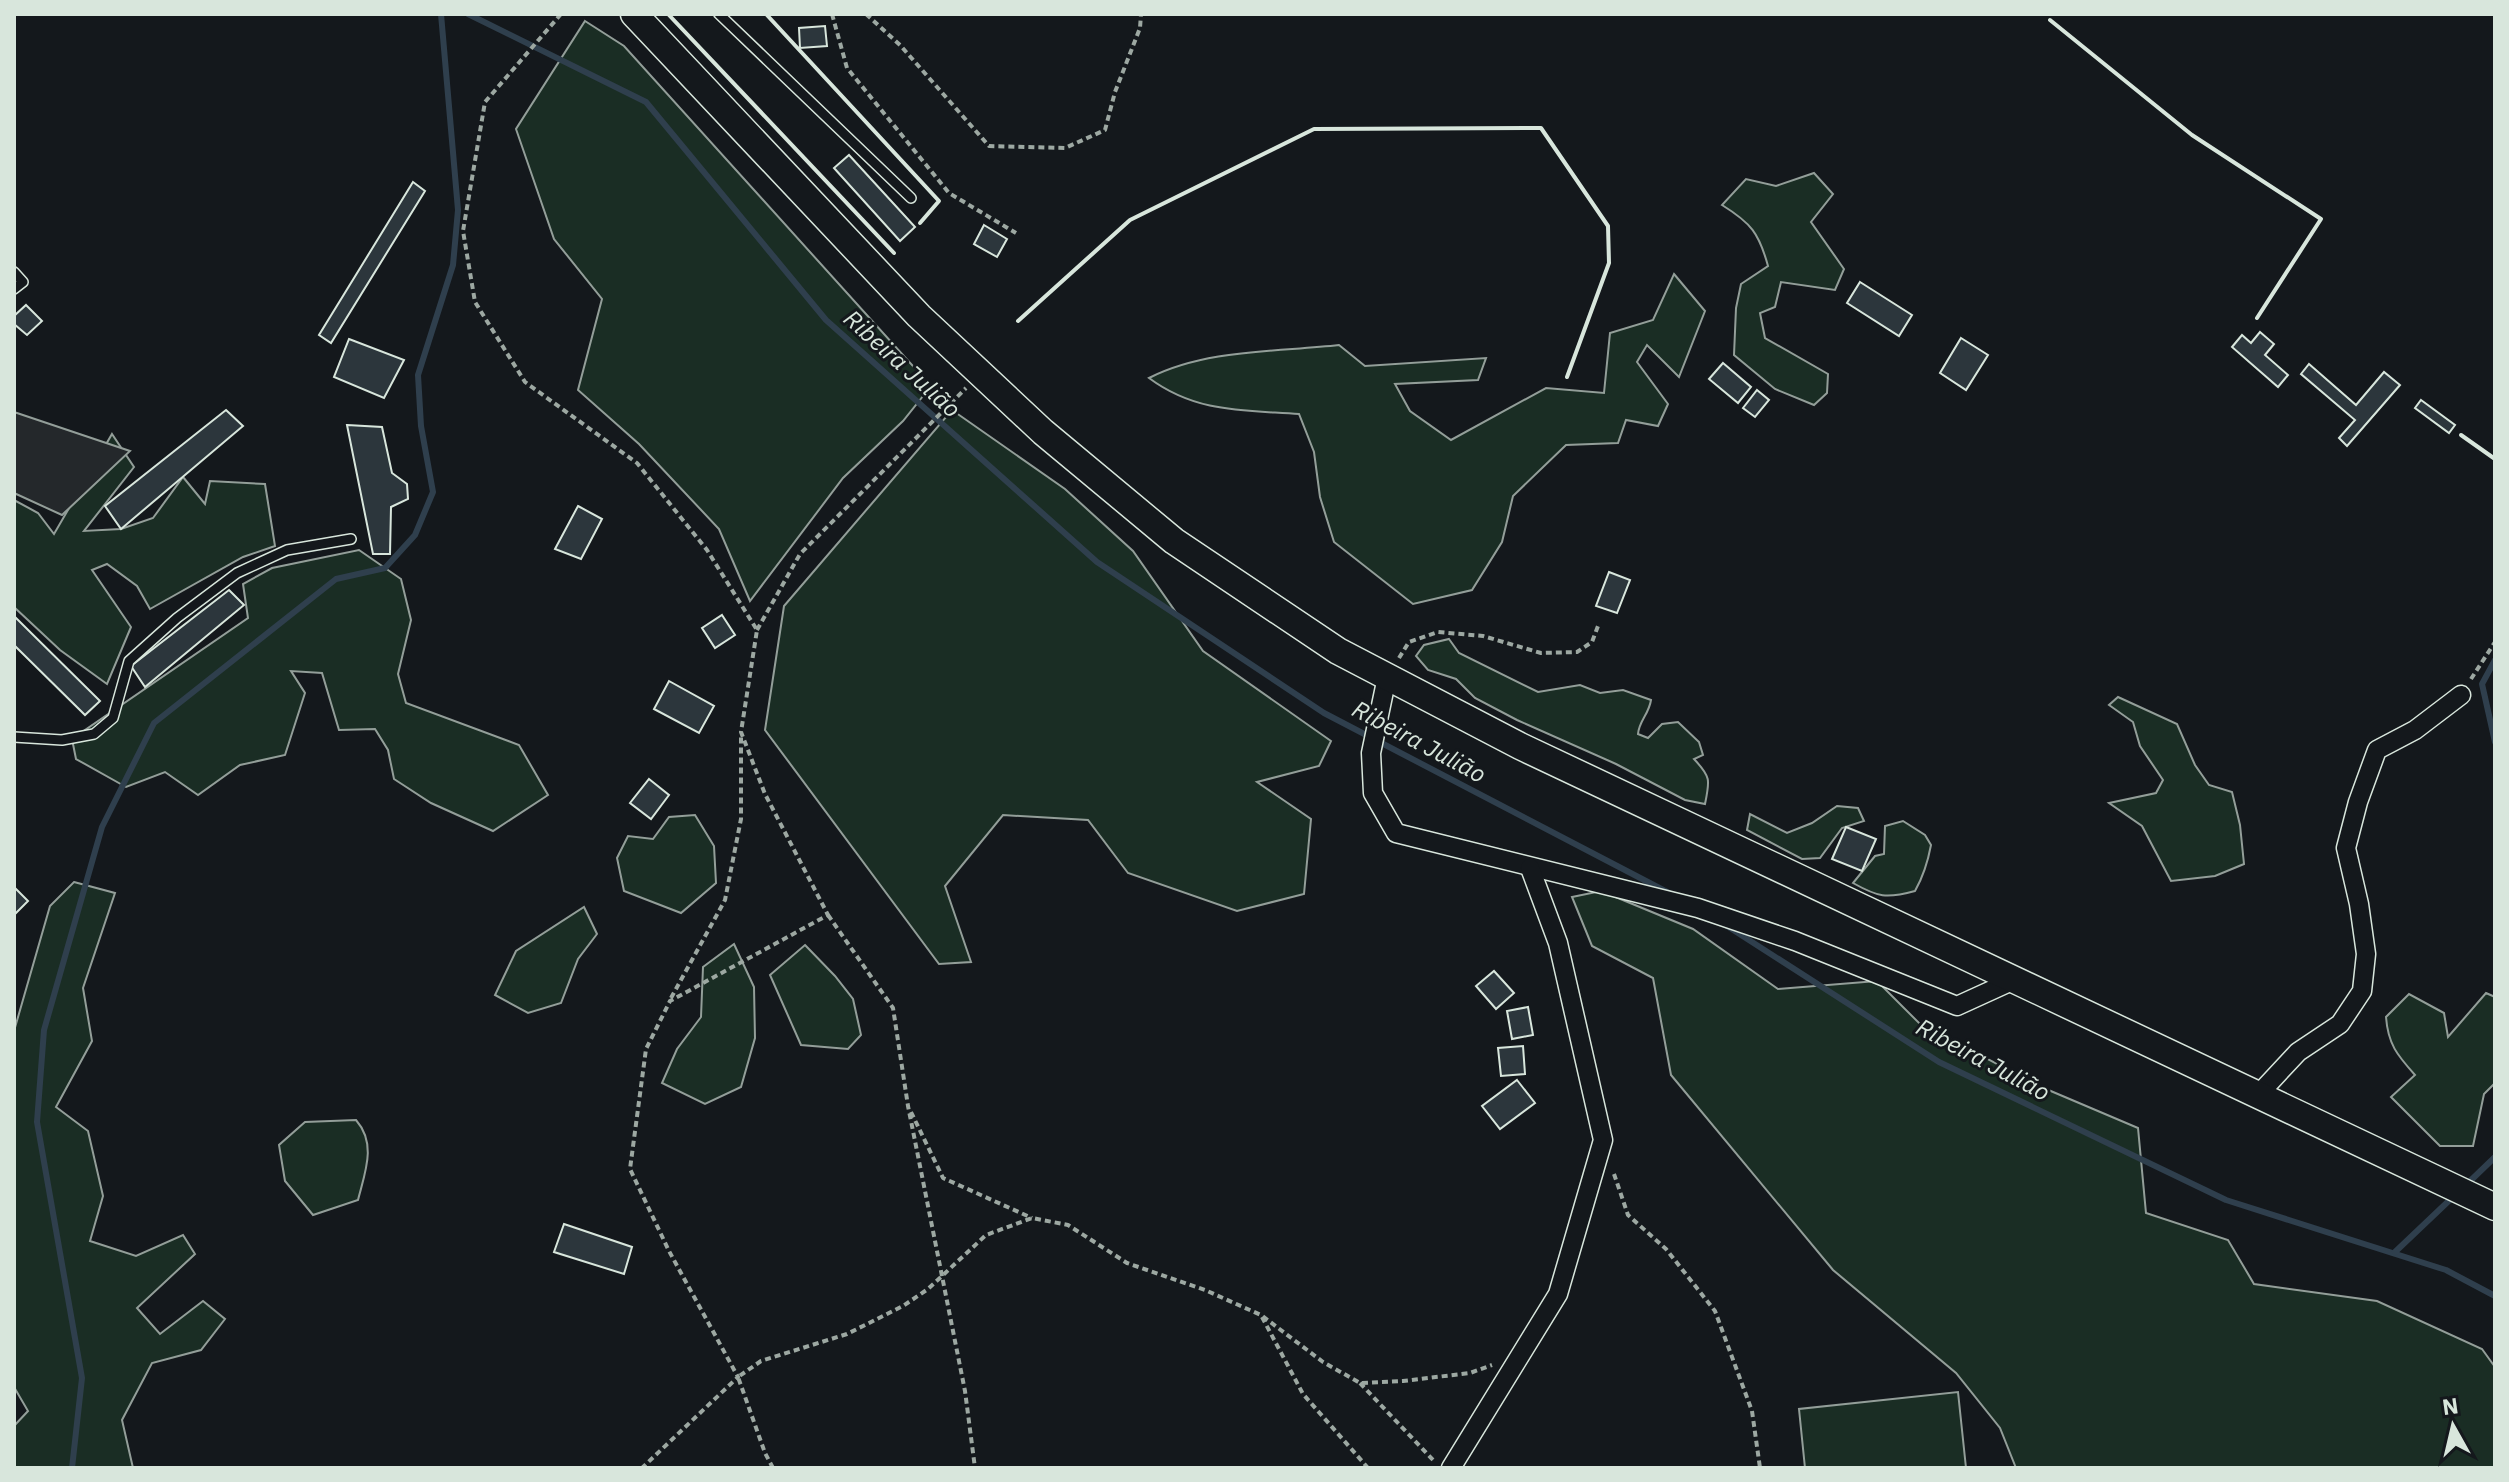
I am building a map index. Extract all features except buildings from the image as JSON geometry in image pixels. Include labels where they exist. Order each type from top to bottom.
[{"type":"main road","points":[[634,14],[919,316],[1043,432],[1174,541],[1338,651],[1520,746],[2495,1207]]},
{"type":"street","points":[[1387,677],[1371,753],[1373,793],[1396,833],[1698,908],[1795,941],[1957,1006],[2014,980]]},
{"type":"street","points":[[2258,1095],[2298,1052],[2340,1024],[2362,991],[2366,954],[2346,848],[2358,802],[2377,750],[2415,730],[2461,695]]},
{"type":"street","points":[[1451,1468],[1558,1294],[1603,1140],[1558,943],[1530,868]]},
{"type":"lane","points":[[719,14],[911,198]]},
{"type":"lane","points":[[14,272],[23,282],[14,289]]},
{"type":"lane","points":[[14,737],[62,740],[94,734],[113,718],[129,661],[189,609],[237,573],[287,550],[351,539]]},
{"type":"path","points":[[561,14],[485,102],[463,231],[475,302],[525,382],[637,463],[707,550],[757,630]]},
{"type":"path","points":[[832,14],[847,68],[949,193],[1016,233]]},
{"type":"path","points":[[866,14],[900,45],[989,146],[1065,148],[1105,130],[1115,92],[1140,28],[1141,14]]},
{"type":"path","points":[[773,1468],[738,1377],[669,1251],[630,1169],[646,1049],[725,900],[741,819],[741,732],[757,630],[800,554],[980,374]]},
{"type":"path","points":[[1387,677],[1409,642],[1438,632],[1483,636],[1541,653],[1577,652],[1592,642],[1598,626]]},
{"type":"path","points":[[2461,695],[2495,642]]},
{"type":"path","points":[[741,732],[765,794],[828,915],[893,1008],[908,1106],[965,1391],[975,1468]]},
{"type":"path","points":[[670,1001],[828,915]]},
{"type":"path","points":[[908,1106],[943,1178],[1032,1218],[1068,1225],[1127,1263],[1205,1290],[1261,1315],[1323,1362],[1360,1383],[1441,1468]]},
{"type":"path","points":[[1603,1140],[1628,1215],[1666,1249],[1715,1311],[1752,1411],[1760,1468]]},
{"type":"path","points":[[642,1468],[738,1377],[761,1361],[847,1334],[903,1306],[942,1276],[986,1235],[1032,1218]]},
{"type":"path","points":[[1261,1315],[1303,1394],[1368,1468]]},
{"type":"path","points":[[1360,1383],[1470,1373],[1524,1353]]},
{"type":"green space","points":[[585,21],[624,46],[931,386],[903,421],[843,478],[750,601],[719,529],[639,444],[578,390],[602,299],[554,239],[516,129]]},
{"type":"green space","points":[[1814,173],[1833,194],[1811,222],[1844,269],[1835,290],[1781,282],[1775,307],[1760,313],[1765,338],[1828,374],[1827,393],[1814,405],[1775,389],[1734,355],[1736,308],[1741,284],[1768,266],[1752,230],[1722,205],[1746,179],[1776,186]]},
{"type":"green space","points":[[1674,274],[1705,311],[1679,377],[1647,345],[1637,362],[1668,404],[1658,426],[1626,420],[1618,443],[1566,445],[1513,496],[1502,542],[1472,590],[1413,604],[1334,542],[1320,497],[1314,452],[1299,414],[1202,404],[1184,398],[1149,378],[1218,357],[1339,345],[1365,366],[1486,358],[1478,380],[1395,384],[1410,411],[1451,440],[1546,388],[1604,393],[1610,333],[1653,320]]},
{"type":"green space","points":[[952,410],[1065,489],[1133,551],[1203,651],[1331,741],[1319,766],[1257,782],[1311,819],[1304,894],[1237,911],[1128,873],[1088,820],[1003,815],[945,886],[971,962],[939,964],[765,730],[784,606]]},
{"type":"green space","points":[[112,434],[134,467],[84,531],[121,529],[153,518],[183,477],[205,504],[210,481],[265,484],[275,546],[243,557],[150,609],[137,586],[107,564],[92,570],[131,627],[107,684],[60,650],[14,607],[14,500],[38,513],[54,534]]},
{"type":"green space","points":[[359,550],[401,579],[411,620],[398,674],[406,703],[519,745],[548,795],[493,831],[431,803],[394,779],[388,750],[375,729],[339,730],[322,673],[291,671],[305,693],[285,755],[240,765],[198,795],[165,772],[126,787],[76,759],[72,739],[248,618],[243,584],[272,568]]},
{"type":"green space","points":[[1449,639],[1459,653],[1538,692],[1580,685],[1600,693],[1623,690],[1651,700],[1638,734],[1648,738],[1662,724],[1678,722],[1699,742],[1703,755],[1694,759],[1708,779],[1705,804],[1685,800],[1616,764],[1517,720],[1475,698],[1456,679],[1428,670],[1416,656],[1424,645]]},
{"type":"green space","points":[[2118,697],[2177,724],[2195,765],[2209,785],[2232,792],[2240,825],[2244,864],[2215,876],[2171,881],[2142,826],[2109,803],[2156,793],[2163,780],[2140,746],[2133,722],[2109,705]]},
{"type":"green space","points":[[1837,806],[1858,808],[1864,821],[1842,828],[1820,858],[1802,859],[1747,830],[1750,814],[1787,833],[1812,823]]},
{"type":"green space","points":[[695,815],[714,846],[716,883],[681,913],[624,891],[617,858],[628,836],[653,839],[669,817]]},
{"type":"green space","points":[[1903,821],[1925,835],[1931,845],[1915,891],[1882,895],[1853,883],[1875,856],[1884,854],[1885,826]]},
{"type":"green space","points":[[74,882],[115,893],[83,988],[92,1041],[56,1107],[88,1131],[103,1196],[90,1241],[136,1256],[183,1235],[195,1254],[137,1308],[160,1334],[203,1301],[225,1319],[201,1350],[152,1363],[122,1420],[133,1468],[15,1468],[14,1426],[28,1411],[14,1387],[14,1031],[50,906]]},
{"type":"green space","points":[[1601,891],[1693,929],[1778,989],[1877,981],[1919,1023],[2039,1086],[2138,1128],[2146,1213],[2228,1240],[2254,1284],[2377,1301],[2482,1349],[2495,1367],[2495,1468],[2016,1468],[2000,1428],[1956,1373],[1833,1270],[1671,1075],[1653,978],[1592,946],[1572,897]]},
{"type":"green space","points":[[584,907],[597,934],[578,959],[561,1003],[528,1013],[495,995],[516,951]]},
{"type":"green space","points":[[734,944],[754,987],[755,1038],[741,1087],[705,1104],[662,1083],[677,1049],[701,1017],[703,967]]},
{"type":"green space","points":[[805,945],[853,999],[861,1035],[848,1049],[801,1045],[770,975]]},
{"type":"green space","points":[[2486,993],[2495,997],[2495,1083],[2484,1094],[2473,1146],[2440,1146],[2391,1097],[2415,1075],[2394,1049],[2386,1017],[2409,994],[2444,1013],[2448,1037]]},
{"type":"green space","points":[[356,1120],[368,1148],[358,1200],[313,1215],[285,1181],[279,1145],[305,1122]]},
{"type":"green space","points":[[1958,1392],[1966,1468],[1805,1468],[1799,1409]]},
{"type":"shaded area","points":[[14,412],[130,451],[62,515],[14,493]]},
{"type":"waterway","points":[[72,1468],[82,1378],[37,1122],[44,1030],[102,827],[154,723],[336,579],[385,568],[415,535],[433,492],[421,426],[418,375],[453,265],[458,210],[441,14]]},
{"type":"waterway","name":"Ribeira Julião","points":[[468,14],[646,102],[826,320],[1097,562],[1324,713],[1669,893]]},
{"type":"waterway","points":[[2495,660],[2482,684],[2495,742]]},
{"type":"waterway","name":"Ribeira Julião","points":[[1724,924],[1939,1062],[2226,1200],[2446,1270],[2495,1296]]},
{"type":"waterway","points":[[2466,1185],[2495,1157]]},
{"type":"waterway","points":[[2395,1252],[2455,1195]]},
{"type":"wall","points":[[668,14],[894,253]]},
{"type":"wall","points":[[766,14],[939,201],[920,223]]},
{"type":"wall","points":[[2050,20],[2192,135],[2321,219],[2257,318]]},
{"type":"wall","points":[[1018,321],[1130,220],[1314,129],[1541,128],[1608,226],[1609,263],[1567,377]]},
{"type":"wall","points":[[2461,435],[2495,459]]}]
